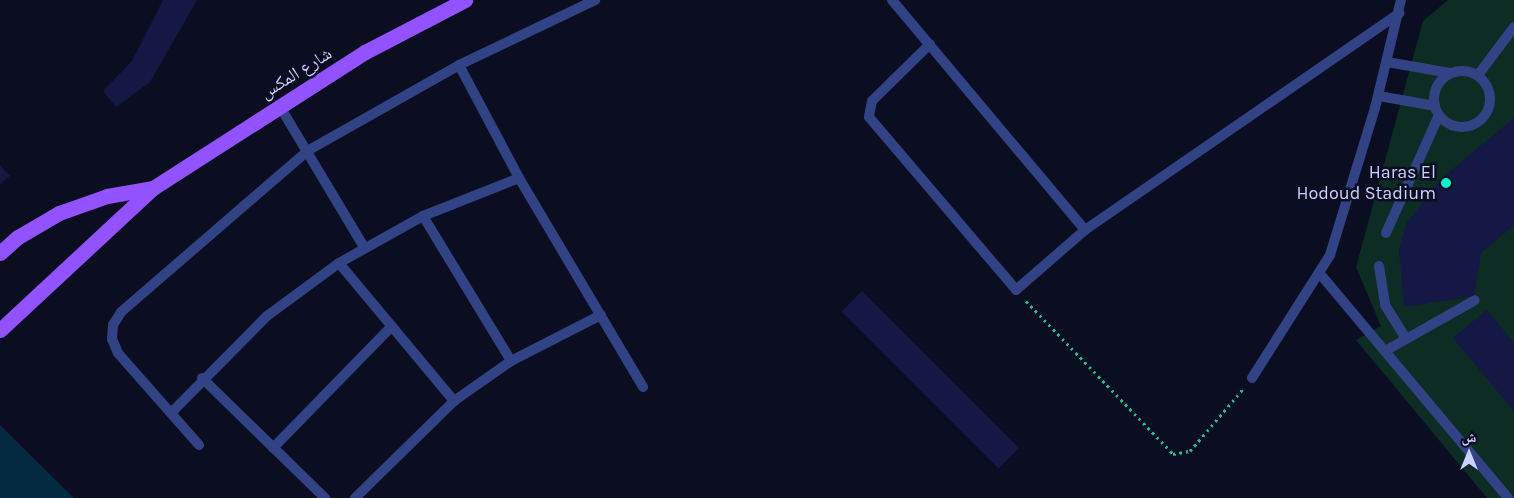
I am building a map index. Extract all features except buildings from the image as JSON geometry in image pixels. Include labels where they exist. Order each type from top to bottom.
[{"type":"main road","name":"شارع المكس","points":[[0,330],[153,188],[279,105],[365,52],[465,0]]},
{"type":"main road","name":"شارع المكس","points":[[0,253],[18,237],[60,213],[107,196],[153,188]]},
{"type":"street","points":[[199,446],[118,353],[112,339],[113,325],[121,312],[309,150],[459,65],[595,0]]},
{"type":"street","points":[[892,0],[1085,230]]},
{"type":"street","points":[[1252,378],[1321,275],[1338,235],[1378,96],[1401,0]]},
{"type":"street","points":[[930,44],[872,101],[869,117],[1016,290],[1085,230],[1399,13]]},
{"type":"street","points":[[1478,75],[1514,27]]},
{"type":"street","points":[[1387,62],[1450,73],[1478,75]]},
{"type":"street","points":[[459,65],[519,178],[644,387]]},
{"type":"street","points":[[1386,233],[1437,111],[1436,87],[1450,73]]},
{"type":"street","points":[[1378,96],[1437,111],[1455,126],[1482,118],[1490,100],[1478,75]]},
{"type":"street","points":[[279,105],[309,150],[364,247]]},
{"type":"street","points":[[171,413],[202,378],[267,316],[339,263],[364,247],[423,216],[519,178]]},
{"type":"street","points":[[423,216],[511,361]]},
{"type":"street","points":[[339,263],[454,401]]},
{"type":"street","points":[[1378,266],[1385,305],[1406,339]]},
{"type":"street","points":[[1321,275],[1508,498]]},
{"type":"street","points":[[1385,351],[1475,300]]},
{"type":"street","points":[[355,498],[454,401],[511,361],[601,314]]},
{"type":"street","points":[[273,448],[392,326]]},
{"type":"street","points":[[202,378],[325,498]]},
{"type":"path","points":[[1016,290],[1173,454],[1190,450],[1252,378]]},
{"type":"green space","name":"Haras El Hodoud Stadium","points":[[1448,0],[1514,0],[1514,498],[1487,498],[1356,340],[1381,326],[1356,267],[1423,21]]},
{"type":"water","points":[[0,425],[15,440],[74,498],[0,498]]},
{"type":"place","name":"Haras El Hodoud Stadium","points":[[1446,183]]}]
